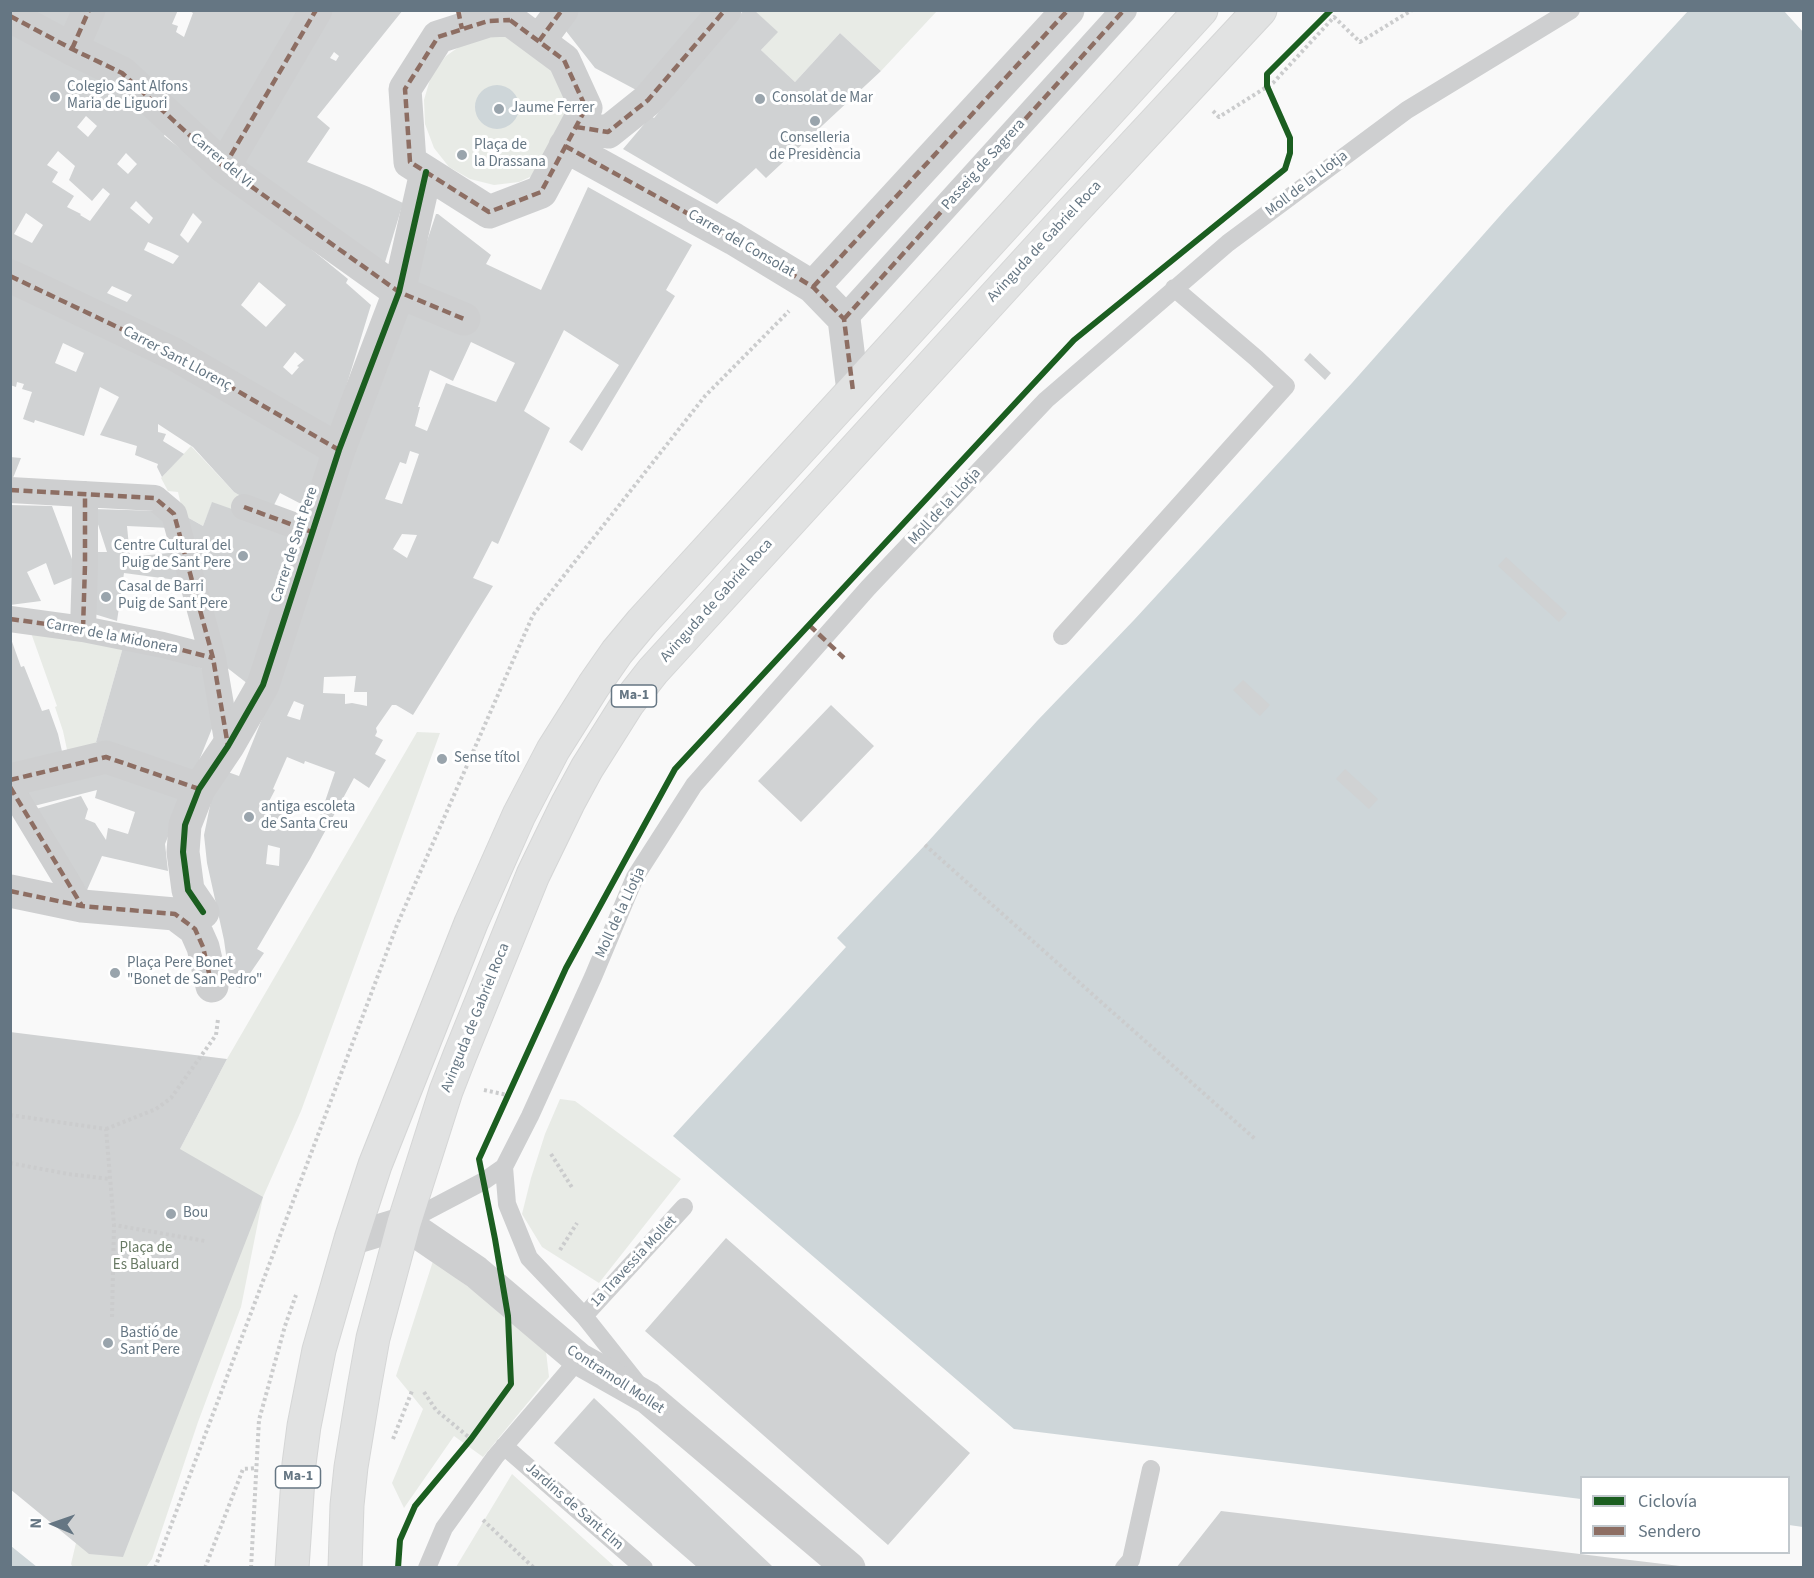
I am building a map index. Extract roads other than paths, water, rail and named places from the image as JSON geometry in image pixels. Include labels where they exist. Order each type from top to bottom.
[{"type":"highway","name":"Ma-1","points":[[292,1568],[299,1464],[309,1397],[322,1341],[351,1239],[375,1165],[471,923],[519,815],[573,716],[617,652],[642,622],[1201,10]]},
{"type":"highway","name":"Avinguda de Gabriel Roca","points":[[345,1568],[351,1467],[363,1388],[373,1338],[404,1223],[446,1091],[533,875],[587,768],[628,704],[653,671],[1260,10]]},
{"type":"street","points":[[72,49],[89,10]]},
{"type":"street","points":[[224,167],[316,10]]},
{"type":"street","points":[[539,41],[562,10]]},
{"type":"street","points":[[570,137],[608,132],[648,100],[725,10]]},
{"type":"street","points":[[813,287],[1068,10]]},
{"type":"street","name":"Passeig de Sagrera","points":[[844,319],[1124,10]]},
{"type":"street","name":"Carrer del Vi","points":[[10,16],[122,73],[224,167],[399,292],[464,319]]},
{"type":"street","points":[[460,20],[510,20],[564,60],[586,108],[541,192],[489,212],[410,162],[405,89],[438,37],[460,20]]},
{"type":"street","name":"Carrer del Consolat","points":[[570,137],[813,287],[844,319]]},
{"type":"street","name":"Carrer de Sant Pere","points":[[203,912],[188,890],[183,852],[185,825],[199,789],[228,746],[263,685],[339,450],[399,292],[426,172]]},
{"type":"street","name":"Carrer Sant Llorenç","points":[[10,276],[174,354],[339,450]]},
{"type":"street","points":[[844,319],[853,391]]},
{"type":"street","points":[[10,490],[155,498],[174,514],[213,658],[228,746]]},
{"type":"street","points":[[83,629],[85,494]]},
{"type":"street","points":[[244,507],[312,532]]},
{"type":"street","name":"Carrer de la Midonera","points":[[10,619],[83,629],[163,645],[213,658]]},
{"type":"street","points":[[10,780],[106,757],[199,789]]},
{"type":"street","points":[[10,787],[82,906]]},
{"type":"street","points":[[10,891],[82,906],[175,914],[195,929],[203,947],[212,986]]},
{"type":"street","points":[[351,1239],[404,1223]]},
{"type":"street","name":"Contramoll Mollet","points":[[404,1223],[476,1272],[579,1359],[648,1398],[833,1563]]},
{"type":"lane","name":"Moll de la Llotja","points":[[504,1167],[546,1079],[635,877],[694,785],[868,588],[1046,400],[1228,243],[1407,110],[1571,10]]},
{"type":"lane","points":[[1062,636],[1286,386],[1174,288]]},
{"type":"lane","points":[[404,1223],[484,1181],[504,1167]]},
{"type":"lane","points":[[504,1167],[507,1204],[529,1258],[584,1316],[648,1398]]},
{"type":"lane","name":"1a Travessia Mollet","points":[[584,1316],[684,1207]]},
{"type":"lane","points":[[427,1568],[444,1528],[463,1501],[504,1446],[579,1359]]},
{"type":"lane","name":"Jardins de Sant Elm","points":[[504,1446],[644,1568]]},
{"type":"lane","points":[[1124,1568],[1131,1560],[1151,1469]]},
{"type":"place","name":"Colegio Sant Alfons Maria de Liguori","points":[[55,97]]},
{"type":"place","name":"Consolat de Mar","points":[[760,99]]},
{"type":"place","name":"Jaume Ferrer","points":[[499,109]]},
{"type":"place","name":"Conselleria de Presidència","points":[[815,121]]},
{"type":"place","name":"Plaça de la Drassana","points":[[462,155]]},
{"type":"place","name":"Centre Cultural del Puig de Sant Pere","points":[[243,556]]},
{"type":"place","name":"Casal de Barri Puig de Sant Pere","points":[[106,597]]},
{"type":"place","name":"Sense títol","points":[[442,759]]},
{"type":"place","name":"antiga escoleta de Santa Creu","points":[[249,817]]},
{"type":"place","name":"Plaça Pere Bonet \"Bonet de San Pedro\"","points":[[115,973]]},
{"type":"place","name":"Bou","points":[[171,1214]]},
{"type":"place","name":"Bastió de Sant Pere","points":[[108,1343]]},
{"type":"park label","name":"Plaça de Es Baluard","points":[[146,1258]]}]
